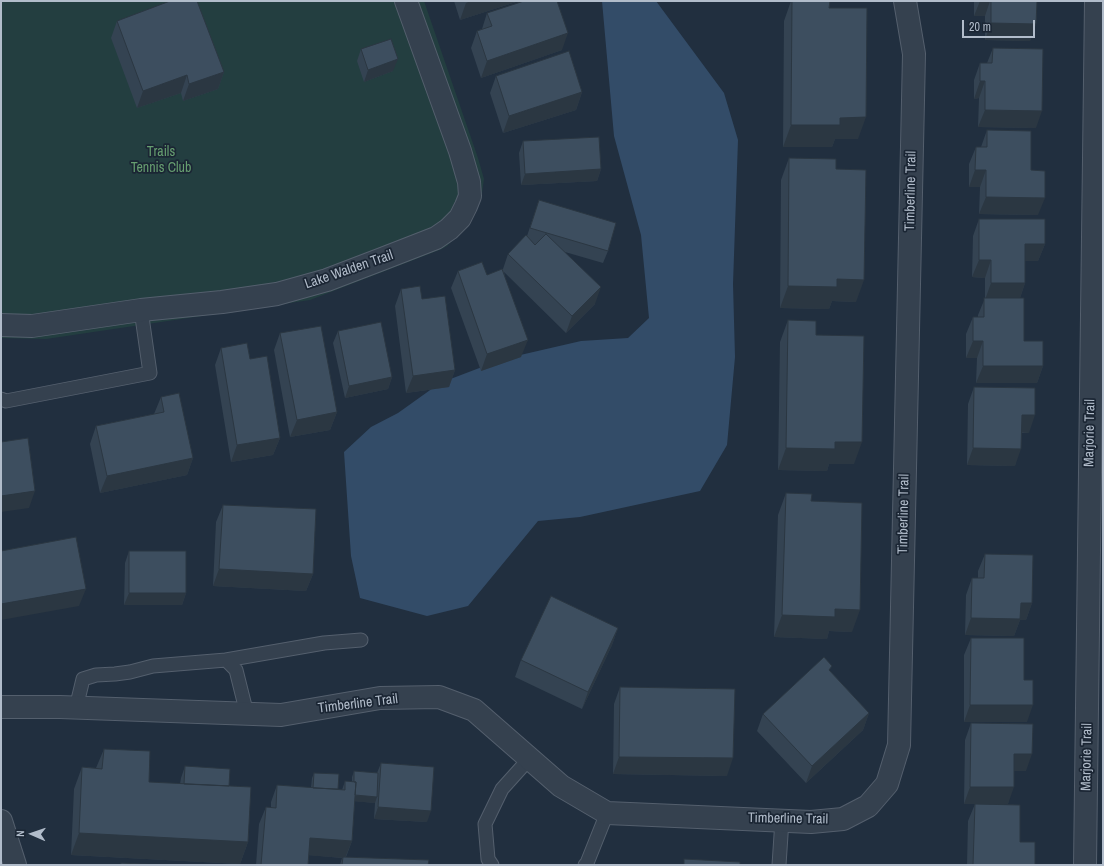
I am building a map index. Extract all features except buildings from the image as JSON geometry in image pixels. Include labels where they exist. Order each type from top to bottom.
[{"type":"street","name":"Lake Walden Trail","points":[[1,324],[32,326],[141,310],[222,302],[277,294],[327,280],[436,238],[449,229],[460,218],[466,206],[470,196],[469,182],[460,151],[406,1]]},
{"type":"street","name":"Timberline Trail","points":[[1,707],[281,715],[380,698],[439,697],[474,710],[561,786],[606,813],[811,822],[843,819],[868,806],[887,784],[899,745],[914,54],[905,1]]},
{"type":"street","name":"Marjorie Trail","points":[[1086,865],[1096,480],[1096,1]]},
{"type":"street","points":[[1,821],[15,865]]},
{"type":"lane","points":[[1,399],[6,401],[150,373],[141,310]]},
{"type":"lane","points":[[76,708],[83,679],[96,675],[130,672],[153,666],[226,660],[324,643],[361,640]]},
{"type":"lane","points":[[226,660],[236,670],[247,714]]},
{"type":"lane","points":[[492,865],[488,859],[485,824],[502,789],[529,759]]},
{"type":"lane","points":[[585,865],[606,813]]},
{"type":"lane","points":[[779,865],[782,820]]},
{"type":"green space","name":"Trails Tennis Club","points":[[1,1],[424,1],[478,158],[484,179],[481,200],[467,225],[447,246],[442,249],[310,300],[46,339],[1,338]]},
{"type":"water","points":[[602,1],[656,1],[724,93],[738,140],[733,284],[735,357],[727,445],[700,491],[580,517],[538,521],[468,606],[427,616],[360,598],[351,556],[344,452],[371,427],[398,413],[440,383],[503,359],[581,341],[628,338],[649,318],[641,235],[614,136]]}]
